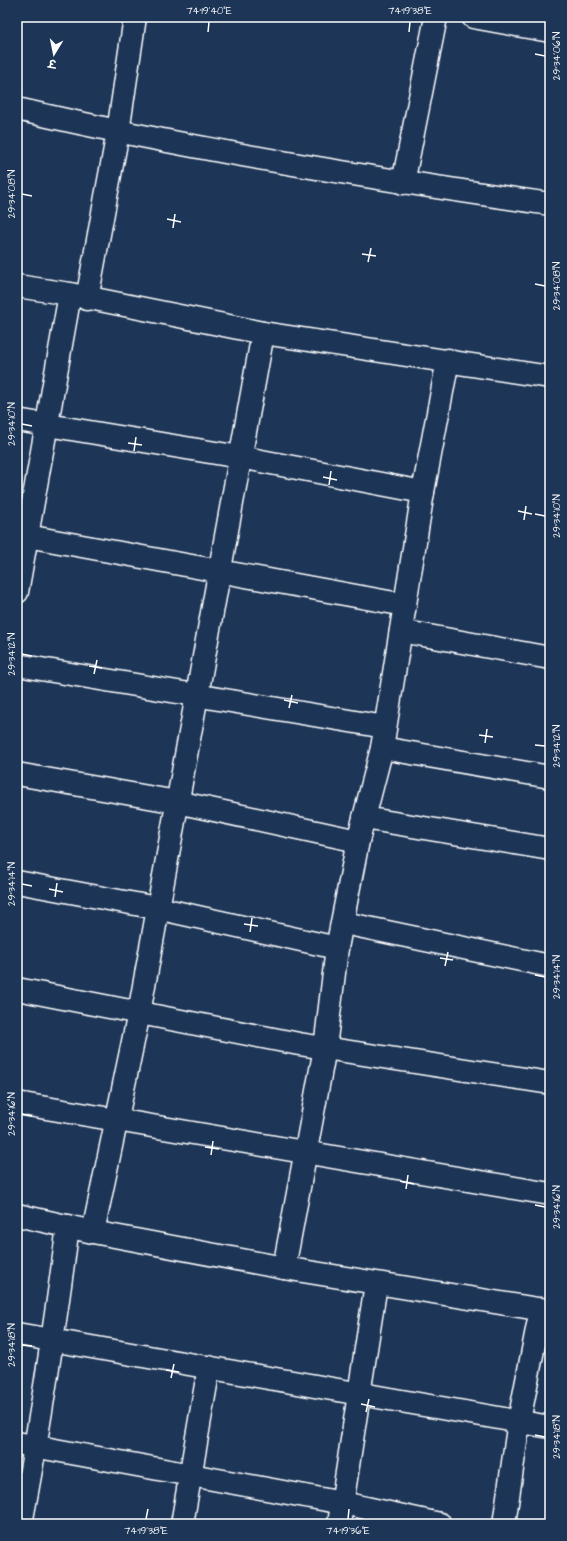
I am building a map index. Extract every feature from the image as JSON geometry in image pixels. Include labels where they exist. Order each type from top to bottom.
[{"type":"street","points":[[17,592],[24,528],[47,425],[118,132],[135,17]]},
{"type":"street","points":[[403,183],[436,17]]},
{"type":"street","points":[[473,17],[550,30]]},
{"type":"street","points":[[17,109],[118,132],[403,183],[550,204]]},
{"type":"street","points":[[17,286],[263,333],[448,360],[550,377]]},
{"type":"street","points":[[93,1232],[118,1119],[139,1013],[263,333]]},
{"type":"street","points":[[284,1268],[325,1048],[337,948],[344,923],[358,841],[384,738],[423,492],[448,360]]},
{"type":"street","points":[[17,420],[240,457],[423,492]]},
{"type":"street","points":[[24,528],[220,571],[405,605]]},
{"type":"street","points":[[400,631],[550,658]]},
{"type":"street","points":[[17,665],[196,695],[550,777]]},
{"type":"street","points":[[17,774],[177,802],[358,841]]},
{"type":"street","points":[[364,818],[550,849]]},
{"type":"street","points":[[17,882],[157,908],[337,948]]},
{"type":"street","points":[[344,923],[550,966]]},
{"type":"street","points":[[17,989],[325,1048],[550,1083]]},
{"type":"street","points":[[17,1103],[306,1151],[550,1194]]},
{"type":"street","points":[[17,1216],[284,1268],[376,1284],[546,1310],[519,1421],[504,1524]]},
{"type":"street","points":[[20,1524],[26,1445],[53,1340],[68,1226]]},
{"type":"street","points":[[339,1524],[376,1284]]},
{"type":"street","points":[[17,1334],[550,1427]]},
{"type":"street","points":[[182,1524],[209,1367]]},
{"type":"street","points":[[26,1445],[343,1503],[440,1524]]}]
